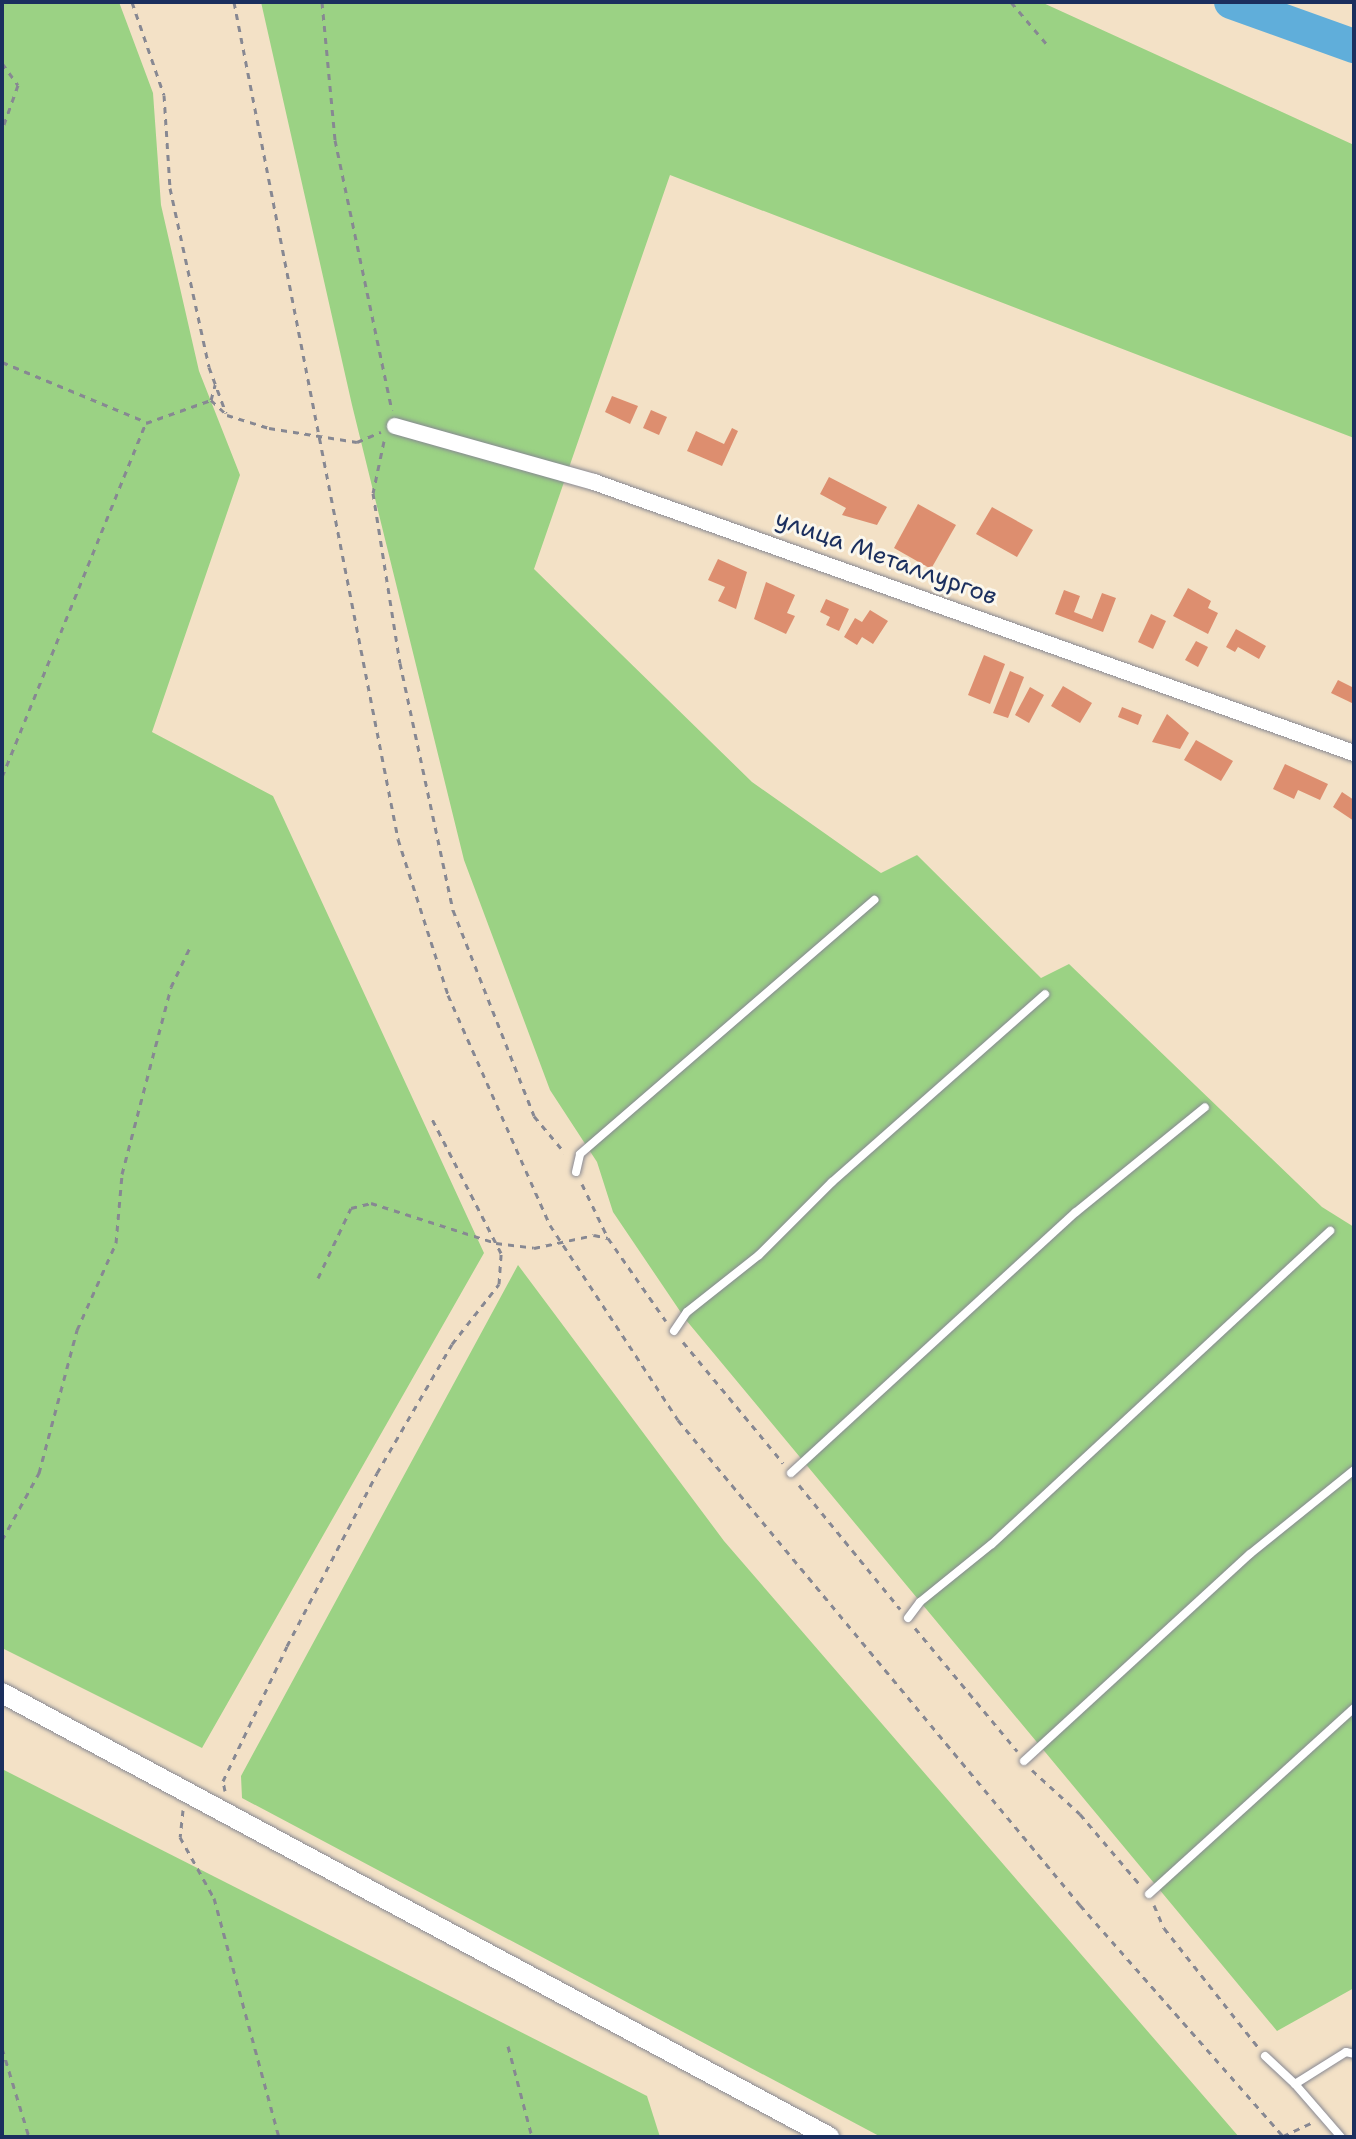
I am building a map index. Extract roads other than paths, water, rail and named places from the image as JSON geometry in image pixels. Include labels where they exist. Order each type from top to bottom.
[{"type":"street","name":"улица Металлургов","points":[[395,426],[609,487],[1354,753]]},
{"type":"street","points":[[2,1693],[829,2137]]},
{"type":"lane","points":[[576,1172],[580,1154],[874,900]]},
{"type":"lane","points":[[674,1331],[687,1312],[759,1255],[832,1182],[1045,994]]},
{"type":"lane","points":[[791,1473],[1076,1212],[1205,1107]]},
{"type":"lane","points":[[908,1618],[920,1602],[992,1544],[1330,1231]]},
{"type":"lane","points":[[1024,1761],[1250,1554],[1354,1470]]},
{"type":"lane","points":[[1149,1894],[1354,1708]]},
{"type":"lane","points":[[1295,2084],[1346,2052],[1354,2054]]},
{"type":"lane","points":[[1265,2056],[1295,2084],[1341,2137]]},
{"type":"waterway","points":[[1231,2],[1354,46]]}]
